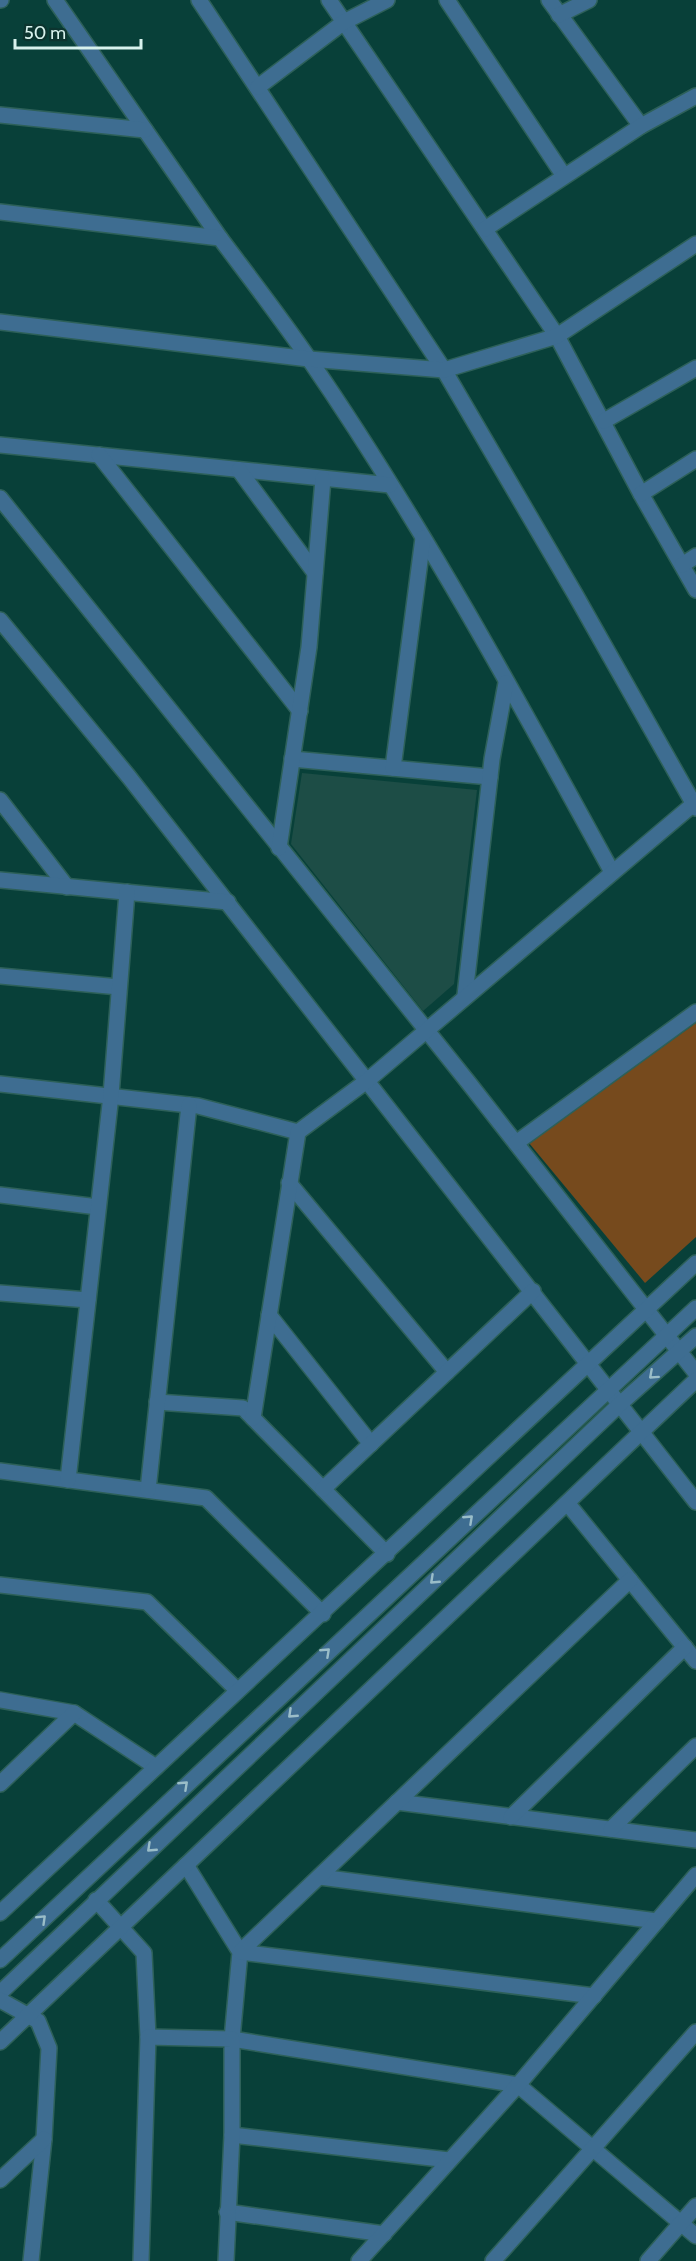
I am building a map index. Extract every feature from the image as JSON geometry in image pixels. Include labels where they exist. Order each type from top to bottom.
[{"type":"street","points":[[55,0],[220,238],[309,359],[390,485],[423,538],[612,872]]},
{"type":"street","points":[[199,0],[444,370],[695,805],[465,995],[368,1080],[298,1132],[253,1418]]},
{"type":"street","points":[[329,0],[558,336],[641,494],[696,590]]},
{"type":"street","points":[[258,87],[344,22],[387,0]]},
{"type":"street","points":[[447,0],[564,176]]},
{"type":"street","points":[[549,0],[641,126]]},
{"type":"street","points":[[559,15],[589,0]]},
{"type":"street","points":[[485,229],[641,126],[696,96]]},
{"type":"street","points":[[0,115],[145,130]]},
{"type":"street","points":[[0,212],[220,238]]},
{"type":"street","points":[[0,322],[309,359],[444,370],[558,336],[696,244]]},
{"type":"street","points":[[604,421],[696,368]]},
{"type":"street","points":[[0,445],[390,485]]},
{"type":"street","points":[[99,455],[300,711]]},
{"type":"street","points":[[641,494],[696,459]]},
{"type":"street","points":[[239,470],[315,573]]},
{"type":"street","points":[[279,848],[309,647],[323,478]]},
{"type":"street","points":[[0,498],[426,1029],[696,1373]]},
{"type":"street","points":[[393,768],[423,538]]},
{"type":"street","points":[[682,565],[696,556]]},
{"type":"street","points":[[0,620],[228,902],[644,1432],[696,1502]]},
{"type":"street","points":[[465,995],[490,777],[506,683]]},
{"type":"street","points":[[292,759],[490,777]]},
{"type":"street","points":[[0,800],[67,887]]},
{"type":"street","points":[[0,880],[228,902]]},
{"type":"street","points":[[68,1480],[111,1095],[127,892]]},
{"type":"street","points":[[0,976],[119,987]]},
{"type":"street","points":[[516,1143],[696,1012]]},
{"type":"street","points":[[0,1084],[189,1105],[298,1132]]},
{"type":"street","points":[[148,1490],[189,1105]]},
{"type":"street","points":[[290,1182],[447,1372]]},
{"type":"street","points":[[0,1196],[98,1207]]},
{"type":"street","points":[[0,1913],[696,1263]]},
{"type":"street","points":[[323,1489],[533,1291]]},
{"type":"street","points":[[0,1293],[88,1300]]},
{"type":"street","points":[[0,1960],[696,1308]]},
{"type":"street","points":[[269,1315],[371,1443]]},
{"type":"street","points":[[0,1993],[620,1404],[696,1336]]},
{"type":"street","points":[[0,2042],[644,1432],[696,1380]]},
{"type":"street","points":[[157,1402],[243,1407],[387,1554]]},
{"type":"street","points":[[0,1472],[206,1498],[322,1614]]},
{"type":"street","points":[[568,1504],[696,1661]]},
{"type":"street","points":[[240,1952],[630,1580]]},
{"type":"street","points":[[0,1585],[147,1602],[237,1690]]},
{"type":"street","points":[[511,1816],[685,1647]]},
{"type":"street","points":[[0,1700],[74,1713],[156,1767]]},
{"type":"street","points":[[0,1784],[74,1713]]},
{"type":"street","points":[[611,1829],[696,1746]]},
{"type":"street","points":[[397,1802],[696,1840]]},
{"type":"street","points":[[186,1865],[240,1952],[232,2039],[232,2135],[226,2261]]},
{"type":"street","points":[[359,2261],[518,2085],[696,1875]]},
{"type":"street","points":[[320,1877],[657,1921]]},
{"type":"street","points":[[96,1900],[144,1953],[148,2037],[141,2261]]},
{"type":"street","points":[[240,1952],[594,1996]]},
{"type":"street","points":[[0,2000],[38,2021],[49,2048],[44,2139],[31,2261]]},
{"type":"street","points":[[493,2261],[594,2150],[696,2032]]},
{"type":"street","points":[[148,2037],[232,2039],[518,2085],[696,2236]]},
{"type":"street","points":[[232,2135],[449,2160]]},
{"type":"street","points":[[0,2180],[44,2139]]},
{"type":"street","points":[[648,2261],[696,2206]]},
{"type":"street","points":[[227,2212],[384,2234]]},
{"type":"shaded area","points":[[302,773],[477,790],[454,984],[423,1011],[291,844]]},
{"type":"shaded area","points":[[696,1023],[696,1237],[645,1283],[529,1143]]}]
